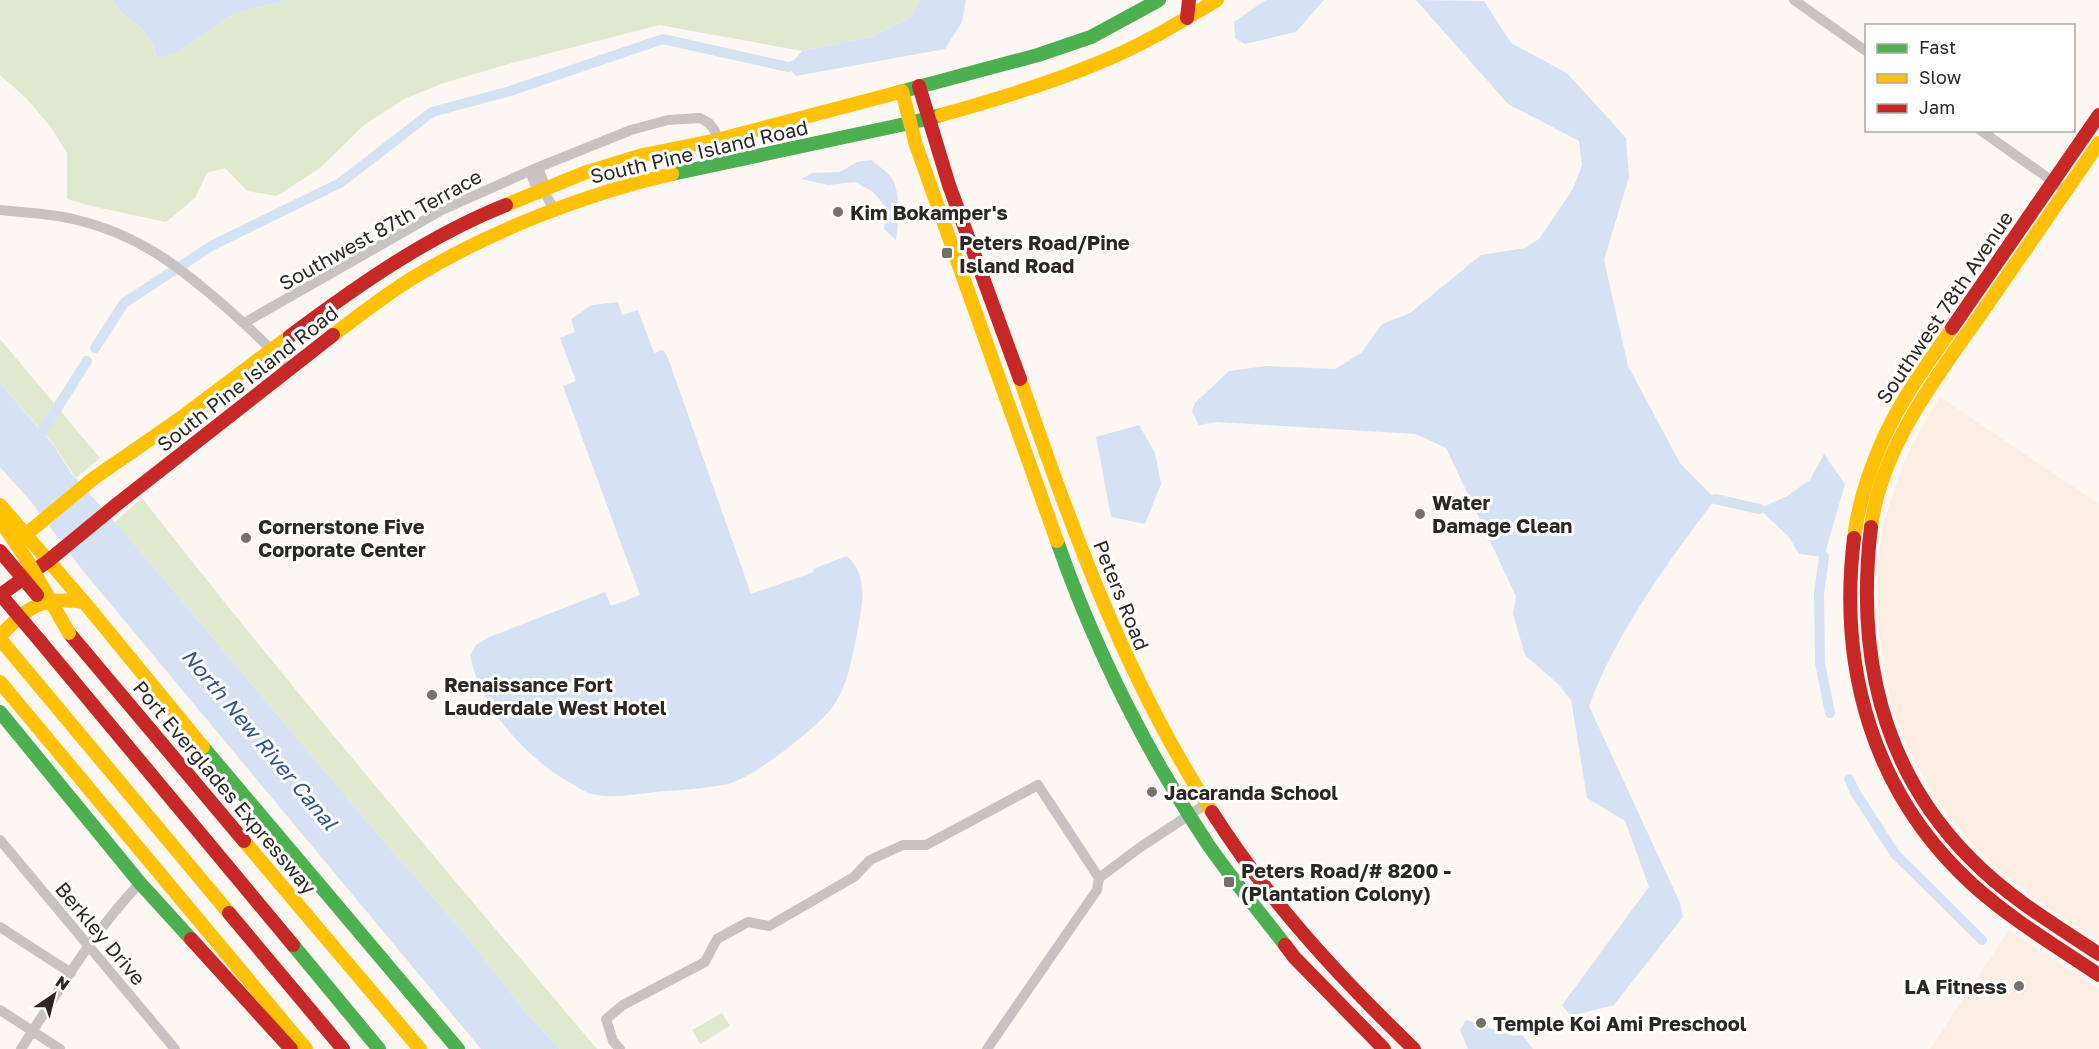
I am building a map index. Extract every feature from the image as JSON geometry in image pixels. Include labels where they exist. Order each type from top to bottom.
[{"type":"main road","points":[[1187,18],[1189,0]]},
{"type":"main road","name":"South Pine Island Road","points":[[0,594],[48,561],[354,319],[411,279],[494,235],[595,194],[642,181],[910,123],[972,106],[1104,61],[1217,0]]},
{"type":"main road","name":"South Pine Island Road","points":[[0,556],[94,478],[178,420],[342,297],[398,261],[483,214],[584,173],[643,155],[717,140],[1038,55],[1091,37],[1147,3]]},
{"type":"main road","name":"Peters Road","points":[[919,86],[933,141],[959,214],[1098,594],[1133,673],[1206,804],[1270,894],[1309,943],[1373,1011],[1413,1049]]},
{"type":"main road","name":"Peters Road","points":[[902,91],[919,155],[1077,598],[1117,685],[1189,815],[1220,861],[1294,957],[1384,1049]]},
{"type":"main road","name":"Southwest 78th Avenue","points":[[2099,115],[2052,180],[1905,397],[1873,467],[1857,524],[1849,595],[1850,641],[1859,693],[1877,749],[1904,804],[1958,871],[1993,901],[2099,975]]},
{"type":"main road","name":"Southwest 78th Avenue","points":[[2099,143],[1923,397],[1900,438],[1877,496],[1870,532],[1865,585],[1866,639],[1875,689],[1889,736],[1918,795],[1970,859],[2013,895],[2099,954]]},
{"type":"main road","points":[[1935,381],[1938,349]]},
{"type":"main road","points":[[1923,397],[1927,364]]},
{"type":"main road","points":[[0,506],[84,602],[234,785],[458,1049]]},
{"type":"main road","points":[[0,520],[27,560],[69,633]]},
{"type":"main road","name":"Port Everglades Expressway","points":[[0,551],[420,1049]]},
{"type":"main road","points":[[0,594],[379,1049]]},
{"type":"main road","points":[[84,602],[58,599],[47,602],[18,617],[0,638],[343,1049]]},
{"type":"main road","points":[[2,684],[306,1049]]},
{"type":"main road","points":[[0,712],[140,883],[291,1049]]},
{"type":"street","points":[[1794,0],[1865,50]]},
{"type":"street","name":"Southwest 87th Terrace","points":[[244,324],[442,210],[630,130],[668,120],[700,118],[709,123],[715,131],[717,140]]},
{"type":"street","points":[[1983,132],[2066,190]]},
{"type":"street","points":[[534,169],[539,170],[545,185],[543,190],[555,211]]},
{"type":"street","points":[[0,210],[76,219],[132,239],[164,257],[191,277],[273,350],[290,370]]},
{"type":"street","points":[[620,1049],[614,1041],[606,1019],[623,1005],[705,962],[717,939],[748,922],[769,926],[854,877],[870,860],[903,845],[926,845],[1038,785],[1099,878],[1097,890],[987,1049]]},
{"type":"street","points":[[1099,878],[1142,846],[1206,804]]},
{"type":"street","name":"Berkley Drive","points":[[0,840],[175,1049]]},
{"type":"street","points":[[21,1049],[88,946],[140,883]]},
{"type":"street","points":[[0,927],[71,973]]},
{"type":"street","points":[[0,1010],[60,1049]]},
{"type":"shaded area","points":[[1940,397],[2099,504],[2099,942],[2030,895],[2000,871],[1970,841],[1938,802],[1908,749],[1891,704],[1877,611],[1877,567],[1884,520],[1905,460]]},
{"type":"shaded area","points":[[2009,930],[2099,990],[2099,1049],[1930,1049]]},
{"type":"green space","points":[[0,0],[114,0],[120,11],[144,31],[157,58],[174,54],[235,13],[288,0],[920,0],[911,17],[871,37],[802,51],[659,25],[444,83],[406,98],[364,125],[320,168],[277,196],[247,191],[225,168],[207,173],[195,198],[166,222],[67,199],[67,153],[50,126],[26,98],[0,75]]},
{"type":"green space","points":[[0,339],[100,458],[76,478],[54,445],[0,383]]},
{"type":"green space","points":[[142,498],[310,707],[597,1049],[560,1049],[527,1014],[464,933],[114,523]]},
{"type":"green space","points":[[722,1013],[730,1026],[700,1044],[692,1030]]},
{"type":"water","points":[[114,0],[288,0],[235,13],[174,54],[157,58],[144,31],[120,11]]},
{"type":"water","points":[[920,0],[966,0],[962,22],[945,49],[796,76],[788,67],[802,51],[871,37],[911,17]]},
{"type":"water","points":[[1266,0],[1324,0],[1296,32],[1245,44],[1235,38],[1234,22]]},
{"type":"water","points":[[1416,0],[1484,1],[1511,43],[1567,73],[1626,138],[1629,177],[1604,260],[1628,366],[1680,463],[1715,499],[1644,599],[1600,678],[1589,706],[1680,903],[1683,917],[1614,1005],[1571,1016],[1562,1005],[1649,887],[1625,821],[1587,798],[1571,700],[1558,684],[1525,655],[1513,614],[1516,596],[1446,448],[1416,434],[1216,422],[1199,425],[1192,411],[1195,403],[1229,371],[1266,366],[1335,369],[1361,353],[1382,324],[1410,313],[1481,255],[1525,248],[1539,239],[1573,189],[1582,165],[1579,141],[1508,104]]},
{"type":"water","points":[[871,160],[889,175],[896,188],[898,224],[896,240],[884,229],[887,208],[873,192],[855,182],[828,185],[801,179],[812,173],[840,172],[857,162]]},
{"type":"water","points":[[618,302],[622,315],[638,310],[654,353],[663,350],[668,358],[751,594],[814,572],[813,569],[847,556],[854,563],[861,580],[862,599],[854,648],[846,681],[837,701],[822,718],[765,765],[724,785],[616,796],[586,792],[541,763],[509,731],[484,694],[475,675],[470,655],[476,645],[487,638],[605,592],[611,606],[640,595],[563,386],[576,381],[560,338],[575,332],[571,319],[592,305]]},
{"type":"water","name":"North New River Canal","points":[[0,383],[54,446],[72,474],[464,933],[527,1014],[560,1049],[481,1049],[84,572],[32,503],[0,467]]},
{"type":"water","points":[[1139,425],[1155,453],[1161,484],[1145,524],[1111,517],[1096,437]]},
{"type":"water","points":[[1824,454],[1845,484],[1824,557],[1799,554],[1789,537],[1759,509],[1787,496],[1810,480]]},
{"type":"water","points":[[1466,1020],[1514,1036],[1522,1035],[1533,1049],[1468,1049],[1460,1030]]},
{"type":"waterway","points":[[95,348],[124,303],[213,245],[340,183],[432,112],[510,91],[663,39],[788,67],[801,64]]},
{"type":"waterway","points":[[35,443],[87,361]]},
{"type":"waterway","points":[[1715,499],[1759,509]]},
{"type":"waterway","points":[[1824,557],[1819,594],[1820,663],[1830,713]]},
{"type":"waterway","points":[[1849,779],[1895,854],[1982,940]]},
{"type":"traffic: fast","points":[[896,93],[1038,55],[1091,37],[1159,0]]},
{"type":"traffic: fast","points":[[672,174],[941,115]]},
{"type":"traffic: fast","points":[[1057,541],[1087,620],[1142,734],[1207,843],[1285,945]]},
{"type":"traffic: fast","points":[[0,712],[140,883],[191,939]]},
{"type":"traffic: fast","points":[[203,747],[458,1049]]},
{"type":"traffic: fast","points":[[293,945],[379,1049]]},
{"type":"traffic: slow","points":[[941,115],[1023,91],[1118,55],[1217,0]]},
{"type":"traffic: slow","points":[[902,91],[916,145],[1057,541]]},
{"type":"traffic: slow","points":[[506,205],[584,173],[643,155],[717,140],[896,93]]},
{"type":"traffic: slow","points":[[1871,527],[1877,496],[1887,467],[1915,411],[1949,358],[2099,143]]},
{"type":"traffic: slow","points":[[333,335],[411,279],[504,230],[605,192],[672,174]]},
{"type":"traffic: slow","points":[[1854,538],[1866,483],[1887,430],[1910,389],[1952,328]]},
{"type":"traffic: slow","points":[[18,541],[94,478],[178,420],[290,336]]},
{"type":"traffic: slow","points":[[1020,379],[1060,492],[1103,602],[1152,708],[1212,812]]},
{"type":"traffic: slow","points":[[0,505],[84,602],[203,747]]},
{"type":"traffic: slow","points":[[0,520],[27,560],[69,633]]},
{"type":"traffic: slow","points":[[0,636],[19,617],[37,606],[57,601],[84,602]]},
{"type":"traffic: slow","points":[[0,639],[229,913]]},
{"type":"traffic: slow","points":[[0,682],[306,1049]]},
{"type":"traffic: slow","points":[[244,841],[420,1049]]},
{"type":"traffic: jam","points":[[1187,18],[1189,0]]},
{"type":"traffic: jam","points":[[919,86],[949,185],[1020,379]]},
{"type":"traffic: jam","points":[[1952,328],[2099,115]]},
{"type":"traffic: jam","points":[[290,336],[394,263],[477,217],[506,205]]},
{"type":"traffic: jam","points":[[0,595],[48,561],[333,335]]},
{"type":"traffic: jam","points":[[1871,527],[1867,573],[1872,663],[1881,706],[1895,747],[1915,786],[1940,824],[1985,873],[2032,910],[2099,954]]},
{"type":"traffic: jam","points":[[1854,538],[1850,587],[1852,635],[1858,681],[1870,726],[1887,770],[1910,811],[1939,849],[1973,885],[2019,921],[2099,975]]},
{"type":"traffic: jam","points":[[0,551],[37,595]]},
{"type":"traffic: jam","points":[[0,594],[40,641]]},
{"type":"traffic: jam","points":[[69,633],[244,841]]},
{"type":"traffic: jam","points":[[40,641],[293,945]]},
{"type":"traffic: jam","points":[[1212,812],[1281,907],[1332,966],[1414,1049]]},
{"type":"traffic: jam","points":[[229,913],[343,1049]]},
{"type":"traffic: jam","points":[[191,939],[291,1049]]},
{"type":"traffic: jam","points":[[1285,945],[1384,1049]]},
{"type":"place","name":"Kim Bokamper's","points":[[838,212]]},
{"type":"place","name":"Peters Road/Pine Island Road","points":[[947,253]]},
{"type":"place","name":"Water Damage Clean","points":[[1420,514]]},
{"type":"place","name":"Cornerstone Five Corporate Center","points":[[246,538]]},
{"type":"place","name":"Renaissance Fort Lauderdale West Hotel","points":[[432,695]]},
{"type":"place","name":"Jacaranda School","points":[[1152,792]]},
{"type":"place","name":"Peters Road/# 8200 - (Plantation Colony)","points":[[1229,882]]},
{"type":"place","name":"LA Fitness","points":[[2019,986]]},
{"type":"place","name":"Temple Koi Ami Preschool","points":[[1481,1023]]}]
